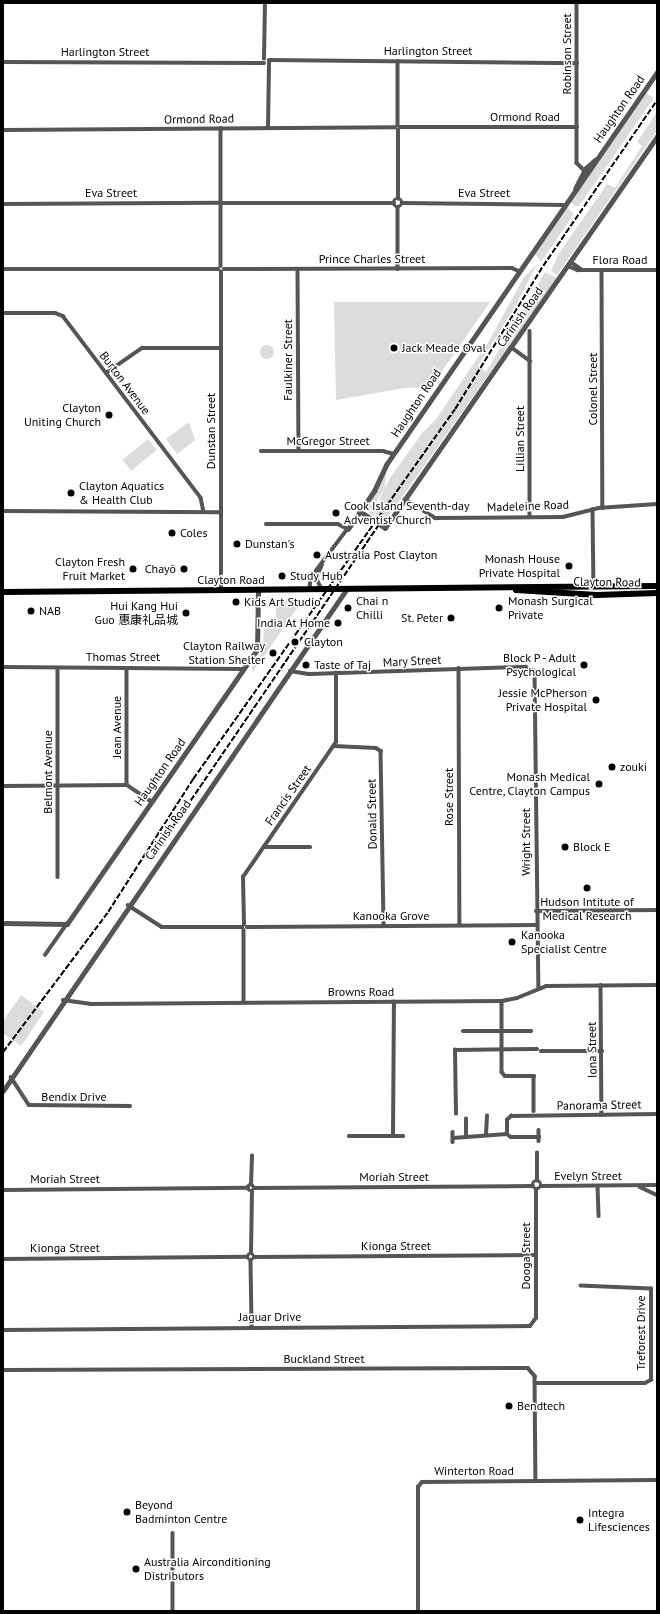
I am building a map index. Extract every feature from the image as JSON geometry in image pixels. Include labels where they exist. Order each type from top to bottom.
[{"type":"main road","name":"Clayton Road","points":[[4,592],[508,589],[594,586],[657,586]]},
{"type":"main road","name":"Clayton Road","points":[[508,589],[597,595],[657,593]]},
{"type":"street","points":[[265,3],[265,49],[268,73],[268,128]]},
{"type":"street","name":"Robinson Street","points":[[577,3],[577,164],[586,171]]},
{"type":"street","points":[[398,61],[398,199],[394,203],[398,207],[398,269]]},
{"type":"street","name":"Harlington Street","points":[[3,62],[398,61],[577,63]]},
{"type":"street","name":"Haughton Road","points":[[310,590],[311,578],[348,529],[394,454],[575,191],[586,171],[598,157],[657,72]]},
{"type":"street","name":"Ormond Road","points":[[3,130],[577,127]]},
{"type":"street","name":"Dunstan Street","points":[[220,128],[221,591]]},
{"type":"street","name":"Carinish Road","points":[[360,511],[385,528],[657,136]]},
{"type":"street","points":[[398,199],[402,203],[398,207]]},
{"type":"street","name":"Eva Street","points":[[3,204],[394,203]]},
{"type":"street","name":"Eva Street","points":[[402,203],[565,205]]},
{"type":"street","name":"Flora Road","points":[[569,264],[584,270],[657,270]]},
{"type":"street","name":"Prince Charles Street","points":[[3,269],[512,268],[519,271]]},
{"type":"street","name":"Faulkiner Street","points":[[298,269],[299,451]]},
{"type":"street","name":"Colonel Street","points":[[602,270],[603,508]]},
{"type":"street","name":"Burton Avenue","points":[[3,313],[55,313],[63,316],[200,498],[204,512]]},
{"type":"street","name":"Lillian Street","points":[[530,332],[530,517]]},
{"type":"street","points":[[511,347],[530,361]]},
{"type":"street","points":[[106,373],[142,348],[221,348]]},
{"type":"street","name":"McGregor Street","points":[[262,451],[384,451],[394,454]]},
{"type":"street","name":"Madeleine Road","points":[[405,498],[435,518],[567,517],[593,509],[657,504]]},
{"type":"street","points":[[593,509],[594,586]]},
{"type":"street","points":[[3,511],[220,512]]},
{"type":"street","points":[[266,524],[338,524],[348,529]]},
{"type":"street","points":[[322,564],[316,582],[325,590]]},
{"type":"street","name":"Haughton Road","points":[[45,956],[152,802],[258,645],[258,590]]},
{"type":"street","name":"Carinish Road","points":[[3,1091],[5,1082],[11,1076],[346,590]]},
{"type":"street","name":"Thomas Street","points":[[3,667],[243,669]]},
{"type":"street","name":"Mary Street","points":[[290,671],[298,674],[526,667],[535,672]]},
{"type":"street","name":"Belmont Avenue","points":[[58,668],[58,877]]},
{"type":"street","name":"Jean Avenue","points":[[127,668],[127,785]]},
{"type":"street","name":"Rose Street","points":[[459,668],[460,925]]},
{"type":"street","name":"Wright Street","points":[[535,672],[536,925],[539,987]]},
{"type":"street","name":"Francis Street","points":[[244,1002],[243,877],[336,742],[336,673]]},
{"type":"street","name":"Donald Street","points":[[334,746],[376,748],[381,751],[384,926]]},
{"type":"street","points":[[3,786],[127,785],[152,802]]},
{"type":"street","points":[[264,847],[310,847]]},
{"type":"street","name":"Kanooka Grove","points":[[128,905],[162,927],[536,925]]},
{"type":"street","points":[[536,911],[657,910]]},
{"type":"street","points":[[3,923],[67,924]]},
{"type":"street","name":"Iona Street","points":[[601,985],[602,1115]]},
{"type":"street","name":"Browns Road","points":[[63,1000],[90,1004],[502,1001],[517,998],[539,987],[657,985]]},
{"type":"street","points":[[502,1001],[503,1075],[534,1076],[534,1110]]},
{"type":"street","points":[[393,1136],[394,1002]]},
{"type":"street","points":[[463,1031],[502,1032],[531,1030]]},
{"type":"street","points":[[456,1114],[455,1050],[537,1048]]},
{"type":"street","points":[[541,1052],[602,1051]]},
{"type":"street","name":"Bendix Drive","points":[[11,1076],[18,1083],[29,1106],[130,1106]]},
{"type":"street","name":"Panorama Street","points":[[507,1134],[509,1117],[657,1114]]},
{"type":"street","points":[[486,1135],[487,1116]]},
{"type":"street","points":[[466,1119],[466,1137]]},
{"type":"street","points":[[453,1132],[453,1140],[466,1137],[507,1134],[511,1137],[539,1139],[538,1130]]},
{"type":"street","points":[[349,1136],[402,1136]]},
{"type":"street","points":[[537,1153],[537,1181],[541,1186],[536,1190],[533,1186],[537,1181]]},
{"type":"street","points":[[252,1156],[251,1185],[248,1188],[252,1192]]},
{"type":"street","points":[[251,1185],[255,1188],[252,1192],[251,1253],[247,1257],[251,1261],[252,1327]]},
{"type":"street","name":"Evelyn Street","points":[[541,1186],[657,1185]]},
{"type":"street","name":"Moriah Street","points":[[255,1188],[533,1186]]},
{"type":"street","points":[[598,1186],[599,1216]]},
{"type":"street","name":"Evelyn Street","points":[[635,1186],[657,1195]]},
{"type":"street","name":"Moriah Street","points":[[3,1190],[248,1188]]},
{"type":"street","name":"Dooga Street","points":[[535,1322],[536,1190]]},
{"type":"street","points":[[251,1253],[255,1257],[251,1261]]},
{"type":"street","name":"Kionga Street","points":[[255,1257],[536,1255]]},
{"type":"street","name":"Kionga Street","points":[[3,1259],[247,1257]]},
{"type":"street","name":"Treforest Drive","points":[[535,1383],[645,1383],[651,1380],[651,1289],[581,1286]]},
{"type":"street","name":"Jaguar Drive","points":[[3,1330],[530,1326],[535,1322]]},
{"type":"street","name":"Buckland Street","points":[[3,1370],[528,1368],[535,1376],[535,1383]]},
{"type":"street","points":[[535,1383],[536,1481]]},
{"type":"street","name":"Winterton Road","points":[[418,1611],[419,1484],[426,1481],[657,1480]]},
{"type":"street","points":[[173,1533],[173,1611]]},
{"type":"shaded area","points":[[646,93],[654,98],[579,206],[575,206],[570,202]]},
{"type":"shaded area","points":[[657,112],[657,131],[557,275],[551,271],[558,255],[607,184],[615,188],[642,146],[637,142]]},
{"type":"shaded area","points":[[567,207],[574,214],[541,262],[536,255],[532,258]]},
{"type":"shaded area","points":[[537,264],[514,309],[478,366],[486,372],[545,272],[557,278],[393,510],[379,500],[390,478],[423,432],[436,419],[489,341],[524,277]]},
{"type":"shaded area","points":[[334,302],[490,302],[431,387],[405,388],[336,400]]},
{"type":"shaded area","points":[[264,345],[270,345],[274,349],[274,355],[270,359],[264,359],[260,355],[260,349]]},
{"type":"shaded area","points":[[189,422],[195,440],[177,454],[166,439]]},
{"type":"shaded area","points":[[148,439],[157,450],[131,471],[122,460]]},
{"type":"shaded area","points":[[386,470],[385,488],[377,500],[377,510],[373,516],[368,512],[367,506]]},
{"type":"shaded area","points":[[379,502],[392,511],[386,520],[375,517]]},
{"type":"shaded area","points":[[276,599],[287,599],[287,602],[296,602],[298,607],[252,673],[252,666],[263,650],[264,622],[276,621]]},
{"type":"shaded area","points":[[21,995],[44,1012],[21,1046],[3,1033],[3,1021]]},
{"type":"railway","points":[[3,1052],[108,912],[193,779],[455,409],[543,266],[657,100]]},
{"type":"railway","points":[[150,860],[380,523]]},
{"type":"place","name":"Jack Meade Oval","points":[[394,348]]},
{"type":"place","name":"Clayton Uniting Church","points":[[109,415]]},
{"type":"place","name":"Clayton Aquatics & Health Club","points":[[71,493]]},
{"type":"place","name":"Cook Island Seventh-day Adventist Church","points":[[336,513]]},
{"type":"place","name":"Coles","points":[[172,533]]},
{"type":"place","name":"Dunstan's","points":[[237,544]]},
{"type":"place","name":"Australia Post Clayton","points":[[317,555]]},
{"type":"place","name":"Monash House Private Hospital","points":[[569,566]]},
{"type":"place","name":"Clayton Fresh Fruit Market","points":[[133,569]]},
{"type":"place","name":"Chayō","points":[[184,569]]},
{"type":"place","name":"Study Hub","points":[[282,576]]},
{"type":"place","name":"Kids Art Studio","points":[[236,602]]},
{"type":"place","name":"Chai n Chilli","points":[[348,608]]},
{"type":"place","name":"Monash Surgical Private","points":[[499,608]]},
{"type":"place","name":"NAB","points":[[31,611]]},
{"type":"place","name":"Hui Kang Hui Guo 惠康礼品城","points":[[186,613]]},
{"type":"place","name":"St. Peter","points":[[451,618]]},
{"type":"place","name":"India At Home","points":[[338,623]]},
{"type":"place","name":"Clayton","points":[[295,642]]},
{"type":"place","name":"Clayton Railway Station Shelter","points":[[273,653]]},
{"type":"place","name":"Taste of Taj","points":[[306,665]]},
{"type":"place","name":"Block P - Adult Psychological","points":[[584,665]]},
{"type":"place","name":"Jessie McPherson Private Hospital","points":[[596,700]]},
{"type":"place","name":"zouki","points":[[612,767]]},
{"type":"place","name":"Monash Medical Centre, Clayton Campus","points":[[599,784]]},
{"type":"place","name":"Block E","points":[[565,847]]},
{"type":"place","name":"Hudson Intitute of Medical Research","points":[[587,888]]},
{"type":"place","name":"Kanooka Specialist Centre","points":[[512,942]]},
{"type":"place","name":"Bendtech","points":[[509,1406]]},
{"type":"place","name":"Beyond Badminton Centre","points":[[127,1512]]},
{"type":"place","name":"Integra Lifesciences","points":[[580,1520]]},
{"type":"place","name":"Australia Airconditioning Distributors","points":[[136,1569]]}]
